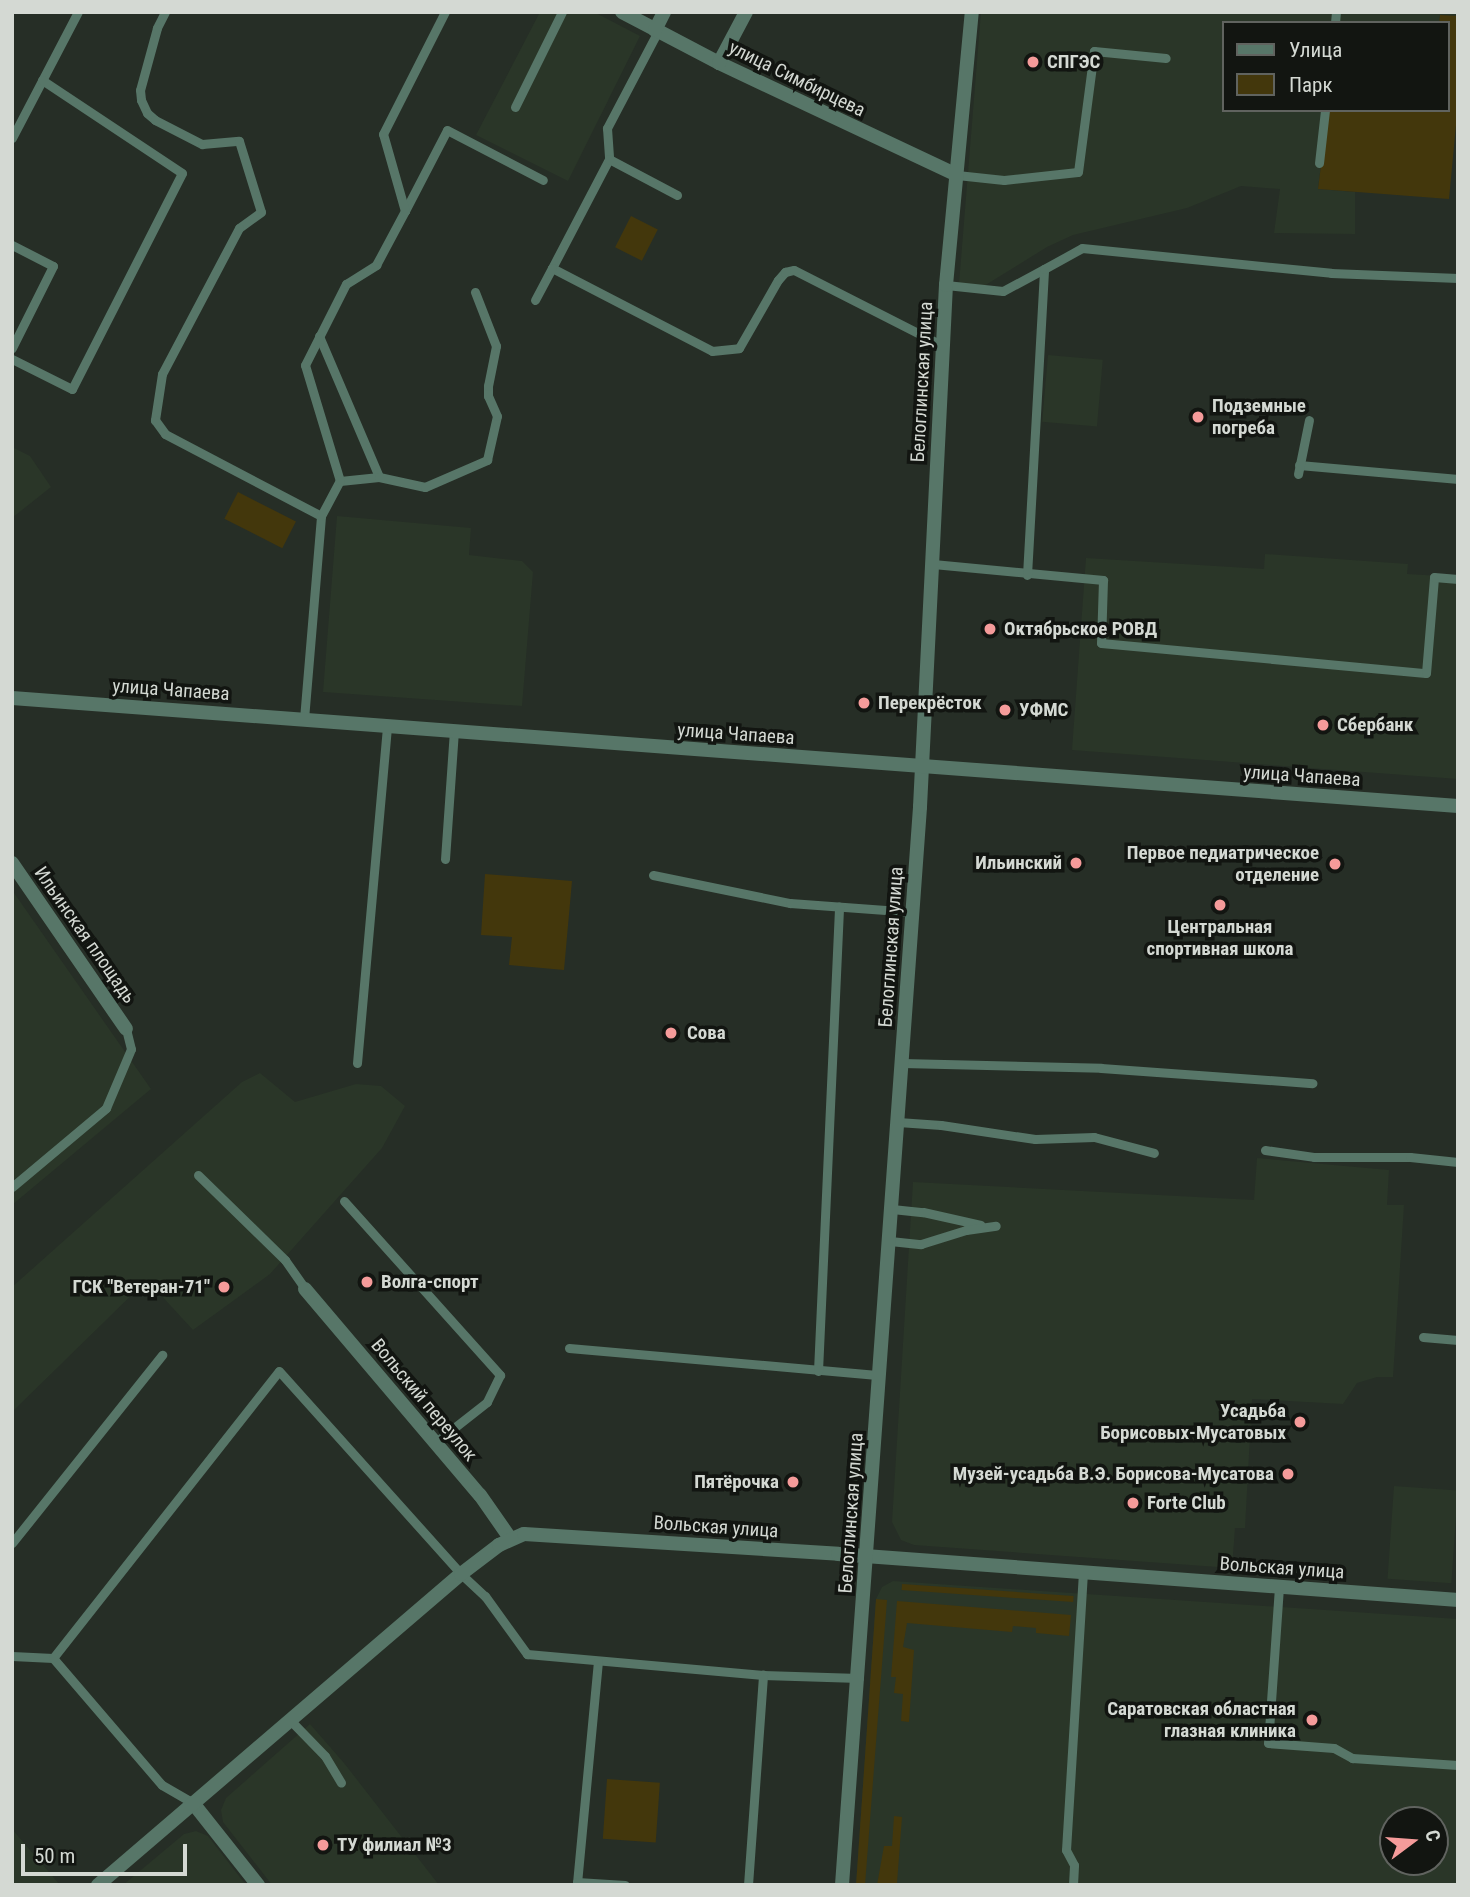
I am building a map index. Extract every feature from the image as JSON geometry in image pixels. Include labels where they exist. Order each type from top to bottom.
[{"type":"street","name":"улица Симбирцева","points":[[622,12],[719,63],[957,175]]},
{"type":"street","points":[[657,31],[664,12]]},
{"type":"street","points":[[719,63],[746,12]]},
{"type":"street","name":"Белоглинская улица","points":[[842,1885],[923,768],[946,285],[972,12]]},
{"type":"street","name":"улица Чапаева","points":[[12,698],[1458,806]]},
{"type":"street","name":"Ильинская площадь","points":[[12,863],[126,1029]]},
{"type":"street","name":"Вольский переулок","points":[[305,1289],[436,1442],[503,1524],[510,1538]]},
{"type":"street","name":"Вольская улица","points":[[510,1538],[524,1534],[867,1556],[1458,1600]]},
{"type":"street","points":[[98,1885],[461,1574],[510,1538]]},
{"type":"street","points":[[193,1803],[258,1885]]},
{"type":"lane","points":[[12,138],[78,12]]},
{"type":"lane","points":[[165,12],[156,28],[140,90],[147,113],[155,120],[202,144],[239,141],[261,212],[239,228],[162,374],[155,420],[165,434],[321,516]]},
{"type":"lane","points":[[405,211],[383,134],[445,12]]},
{"type":"lane","points":[[515,107],[562,12]]},
{"type":"lane","points":[[535,300],[609,159],[607,128],[657,31]]},
{"type":"lane","points":[[957,175],[1004,180],[1078,172],[1094,51],[1166,58]]},
{"type":"lane","points":[[12,359],[72,389],[182,173],[42,80]]},
{"type":"lane","points":[[1319,163],[1325,112]]},
{"type":"lane","points":[[304,719],[321,516],[340,481],[305,365],[346,284],[376,265],[447,130],[543,180]]},
{"type":"lane","points":[[609,159],[677,195]]},
{"type":"lane","points":[[12,245],[53,266],[12,348]]},
{"type":"lane","points":[[946,285],[1003,291],[1083,248],[1331,274],[1458,278]]},
{"type":"lane","points":[[552,268],[712,351],[739,348],[779,280],[785,272],[794,270],[943,346]]},
{"type":"lane","points":[[1027,575],[1044,269]]},
{"type":"lane","points":[[340,481],[379,477],[425,487],[486,460],[497,416],[488,396],[495,346],[475,292]]},
{"type":"lane","points":[[319,336],[379,477]]},
{"type":"lane","points":[[1309,420],[1299,469],[1458,479]]},
{"type":"lane","points":[[933,564],[1027,575],[1103,580],[1101,643],[1426,673],[1434,577],[1458,579]]},
{"type":"lane","points":[[357,1063],[387,726]]},
{"type":"lane","points":[[445,859],[454,731]]},
{"type":"lane","points":[[653,875],[790,903],[913,912]]},
{"type":"lane","points":[[818,1371],[839,906]]},
{"type":"lane","points":[[12,1187],[106,1108],[131,1049],[126,1029]]},
{"type":"lane","points":[[902,1063],[1101,1068],[1312,1083]]},
{"type":"lane","points":[[898,1122],[941,1125],[1035,1139],[1094,1137],[1154,1153]]},
{"type":"lane","points":[[1265,1150],[1314,1157],[1410,1157],[1458,1162]]},
{"type":"lane","points":[[198,1175],[285,1260],[305,1289]]},
{"type":"lane","points":[[344,1201],[500,1375],[487,1402],[436,1442]]},
{"type":"lane","points":[[890,1241],[921,1244],[966,1230],[996,1226],[892,1209]]},
{"type":"lane","points":[[1423,1337],[1458,1340]]},
{"type":"lane","points":[[569,1349],[880,1375]]},
{"type":"lane","points":[[12,1543],[162,1354]]},
{"type":"lane","points":[[53,1658],[279,1371],[461,1574],[485,1597],[527,1654],[763,1675],[859,1678]]},
{"type":"lane","points":[[1073,1885],[1074,1866],[1066,1850],[1083,1573]]},
{"type":"lane","points":[[1279,1587],[1268,1744],[1334,1748],[1352,1758],[1458,1765]]},
{"type":"lane","points":[[12,1656],[53,1658],[162,1785],[193,1803]]},
{"type":"lane","points":[[597,1661],[577,1882],[625,1885]]},
{"type":"lane","points":[[748,1885],[763,1675]]},
{"type":"lane","points":[[290,1720],[326,1756],[341,1783]]},
{"type":"shaded area","points":[[540,12],[594,12],[640,36],[568,181],[476,135]]},
{"type":"shaded area","points":[[981,12],[1458,12],[1458,16],[1440,15],[1439,21],[1222,21],[1222,112],[1328,112],[1318,189],[1355,192],[1355,234],[1274,233],[1280,189],[1241,186],[1187,208],[1073,235],[1047,247],[984,286],[959,284]]},
{"type":"shaded area","points":[[1048,355],[1103,360],[1097,427],[1042,422]]},
{"type":"shaded area","points":[[12,447],[30,456],[51,487],[12,518]]},
{"type":"shaded area","points":[[337,516],[471,528],[469,555],[522,561],[533,572],[522,706],[323,692]]},
{"type":"shaded area","points":[[1265,554],[1408,564],[1407,574],[1458,577],[1458,779],[1072,750],[1086,558],[1264,569]]},
{"type":"shaded area","points":[[12,890],[151,1089],[12,1205]]},
{"type":"shaded area","points":[[260,1073],[295,1102],[356,1084],[381,1086],[405,1106],[382,1148],[270,1274],[193,1330],[147,1280],[12,1412],[12,1287],[242,1082]]},
{"type":"shaded area","points":[[1257,1158],[1389,1170],[1387,1205],[1404,1205],[1393,1377],[1377,1377],[1357,1383],[1343,1404],[1252,1399],[1245,1528],[1235,1528],[1232,1568],[914,1545],[901,1540],[892,1522],[913,1182],[1254,1200]]},
{"type":"shaded area","points":[[1394,1486],[1458,1490],[1451,1583],[1388,1579]]},
{"type":"shaded area","points":[[893,1581],[1458,1619],[1458,1885],[856,1885],[876,1599],[882,1587]]},
{"type":"shaded area","points":[[310,1724],[344,1763],[439,1885],[272,1885],[223,1822],[221,1810],[226,1798]]},
{"type":"shaded area","points":[[12,1829],[60,1885],[12,1885]]},
{"type":"shaded area","points":[[196,1831],[208,1836],[246,1885],[123,1885],[184,1834]]},
{"type":"green space","points":[[1440,15],[1458,16],[1458,104],[1449,199],[1318,189],[1328,112],[1449,112],[1449,21],[1439,21]]},
{"type":"green space","points":[[631,216],[658,230],[642,261],[615,247]]},
{"type":"green space","points":[[238,492],[296,522],[282,548],[224,519]]},
{"type":"green space","points":[[485,874],[572,881],[564,970],[509,965],[512,937],[481,935]]},
{"type":"green space","points":[[902,1584],[1074,1596],[1073,1602],[902,1590]]},
{"type":"green space","points":[[876,1599],[887,1600],[865,1885],[856,1885]]},
{"type":"green space","points":[[897,1601],[1071,1615],[1069,1636],[1036,1633],[1036,1628],[1013,1626],[1012,1632],[907,1623],[903,1647],[914,1650],[909,1722],[901,1721],[903,1694],[894,1693],[896,1677],[891,1677]]},
{"type":"green space","points":[[607,1779],[660,1783],[656,1843],[603,1839]]},
{"type":"green space","points":[[894,1816],[902,1817],[897,1883],[877,1885],[884,1846],[892,1846]]},
{"type":"place","name":"СПГЭС","points":[[1033,62]]},
{"type":"place","name":"Подземные погреба","points":[[1198,417]]},
{"type":"place","name":"Октябрьское РОВД","points":[[990,629]]},
{"type":"place","name":"Перекрёсток","points":[[864,703]]},
{"type":"place","name":"УФМС","points":[[1005,710]]},
{"type":"place","name":"Сбербанк","points":[[1323,725]]},
{"type":"place","name":"Ильинский","points":[[1076,863]]},
{"type":"place","name":"Первое педиатрическое отделение","points":[[1335,864]]},
{"type":"place","name":"Центральная спортивная школа","points":[[1220,905]]},
{"type":"place","name":"Сова","points":[[671,1033]]},
{"type":"place","name":"Волга-спорт","points":[[367,1282]]},
{"type":"place","name":"ГСК \"Ветеран-71\"","points":[[224,1287]]},
{"type":"place","name":"Усадьба Борисовых-Мусатовых","points":[[1300,1422]]},
{"type":"place","name":"Музей-усадьба В.Э. Борисова-Мусатова","points":[[1288,1474]]},
{"type":"place","name":"Пятёрочка","points":[[793,1482]]},
{"type":"place","name":"Forte Club","points":[[1133,1503]]},
{"type":"place","name":"Саратовская областная глазная клиника","points":[[1312,1720]]},
{"type":"place","name":"ТУ филиал №3","points":[[323,1845]]}]
